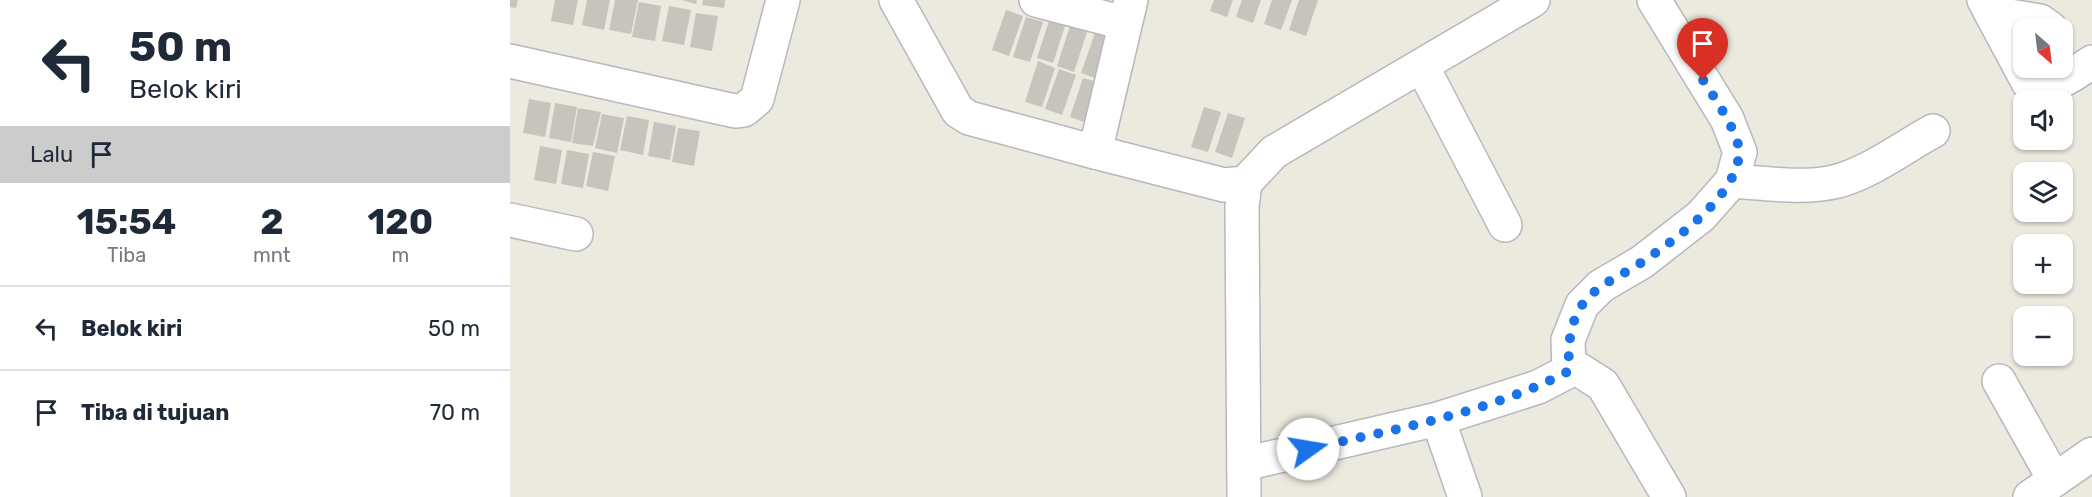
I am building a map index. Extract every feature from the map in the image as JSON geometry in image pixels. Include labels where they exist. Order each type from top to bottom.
[{"type":"street","points":[[510,61],[735,111],[744,110],[758,99],[783,0]]},
{"type":"street","points":[[896,0],[958,111],[969,118],[1095,152],[1225,182],[1242,207],[1244,497]]},
{"type":"street","points":[[1036,0],[1127,11],[1095,152]]},
{"type":"street","points":[[1225,182],[1533,0]]},
{"type":"street","points":[[1569,371],[1568,340],[1582,305],[1601,286],[1642,262],[1701,216],[1732,181],[1740,152],[1728,119],[1654,0]]},
{"type":"street","points":[[1987,7],[2029,18]]},
{"type":"street","points":[[1987,7],[2029,84],[2043,87],[2076,64]]},
{"type":"street","points":[[1422,66],[1505,225]]},
{"type":"street","points":[[1732,181],[1816,184],[1836,181],[1869,167],[1933,131]]},
{"type":"street","points":[[510,220],[576,234]]},
{"type":"street","points":[[1244,464],[1438,418],[1538,387],[1569,371],[1578,369],[1603,385],[1669,497]]},
{"type":"street","points":[[1999,381],[2042,488],[2092,454]]},
{"type":"street","points":[[1438,418],[1465,497]]},
{"type":"building","points":[[510,0],[518,0],[516,8],[510,7]]},
{"type":"building","points":[[555,0],[578,0],[573,25],[551,21]]},
{"type":"building","points":[[587,0],[610,0],[604,30],[582,25]]},
{"type":"building","points":[[615,0],[638,0],[631,34],[609,30]]},
{"type":"building","points":[[682,0],[697,0],[696,4]]},
{"type":"building","points":[[703,0],[725,0],[724,8],[702,5]]},
{"type":"building","points":[[1214,0],[1233,0],[1227,17],[1210,11]]},
{"type":"building","points":[[1242,0],[1261,0],[1253,23],[1236,17]]},
{"type":"building","points":[[1272,0],[1292,0],[1281,30],[1264,24]]},
{"type":"building","points":[[1299,0],[1318,0],[1306,36],[1289,30]]},
{"type":"building","points":[[639,2],[661,6],[655,41],[632,37]]},
{"type":"building","points":[[669,6],[691,10],[684,45],[662,41]]},
{"type":"building","points":[[1006,10],[1023,16],[1009,56],[992,50]]},
{"type":"building","points":[[696,13],[718,16],[712,51],[690,47]]},
{"type":"building","points":[[1026,17],[1043,22],[1030,62],[1013,57]]},
{"type":"building","points":[[1049,21],[1065,26],[1053,63],[1037,58]]},
{"type":"building","points":[[1070,26],[1087,32],[1074,72],[1057,66]]},
{"type":"building","points":[[1095,33],[1112,39],[1098,79],[1081,73]]},
{"type":"building","points":[[1038,61],[1055,68],[1042,107],[1025,102]]},
{"type":"building","points":[[1059,69],[1076,75],[1062,115],[1045,109]]},
{"type":"building","points":[[1083,78],[1101,83],[1087,123],[1070,117]]},
{"type":"building","points":[[529,99],[551,103],[545,137],[523,133]]},
{"type":"building","points":[[555,103],[577,107],[571,142],[549,138]]},
{"type":"building","points":[[1204,107],[1221,112],[1208,152],[1191,147]]},
{"type":"building","points":[[578,108],[601,112],[593,146],[572,143]]},
{"type":"building","points":[[1228,113],[1245,118],[1232,158],[1215,152]]},
{"type":"building","points":[[602,114],[624,118],[617,153],[595,148]]},
{"type":"building","points":[[627,116],[649,120],[643,155],[620,150]]},
{"type":"building","points":[[654,122],[676,126],[670,160],[648,156]]},
{"type":"building","points":[[678,128],[700,131],[694,166],[672,162]]},
{"type":"building","points":[[540,146],[562,150],[556,184],[534,180]]},
{"type":"building","points":[[567,150],[589,154],[583,188],[561,184]]},
{"type":"building","points":[[593,152],[615,156],[608,191],[586,186]]},
{"type":"route","points":[[1308,449],[1438,418],[1538,387],[1569,371],[1568,340],[1582,305],[1601,286],[1642,262],[1701,216],[1732,181],[1740,152],[1728,119],[1703,80]]}]
